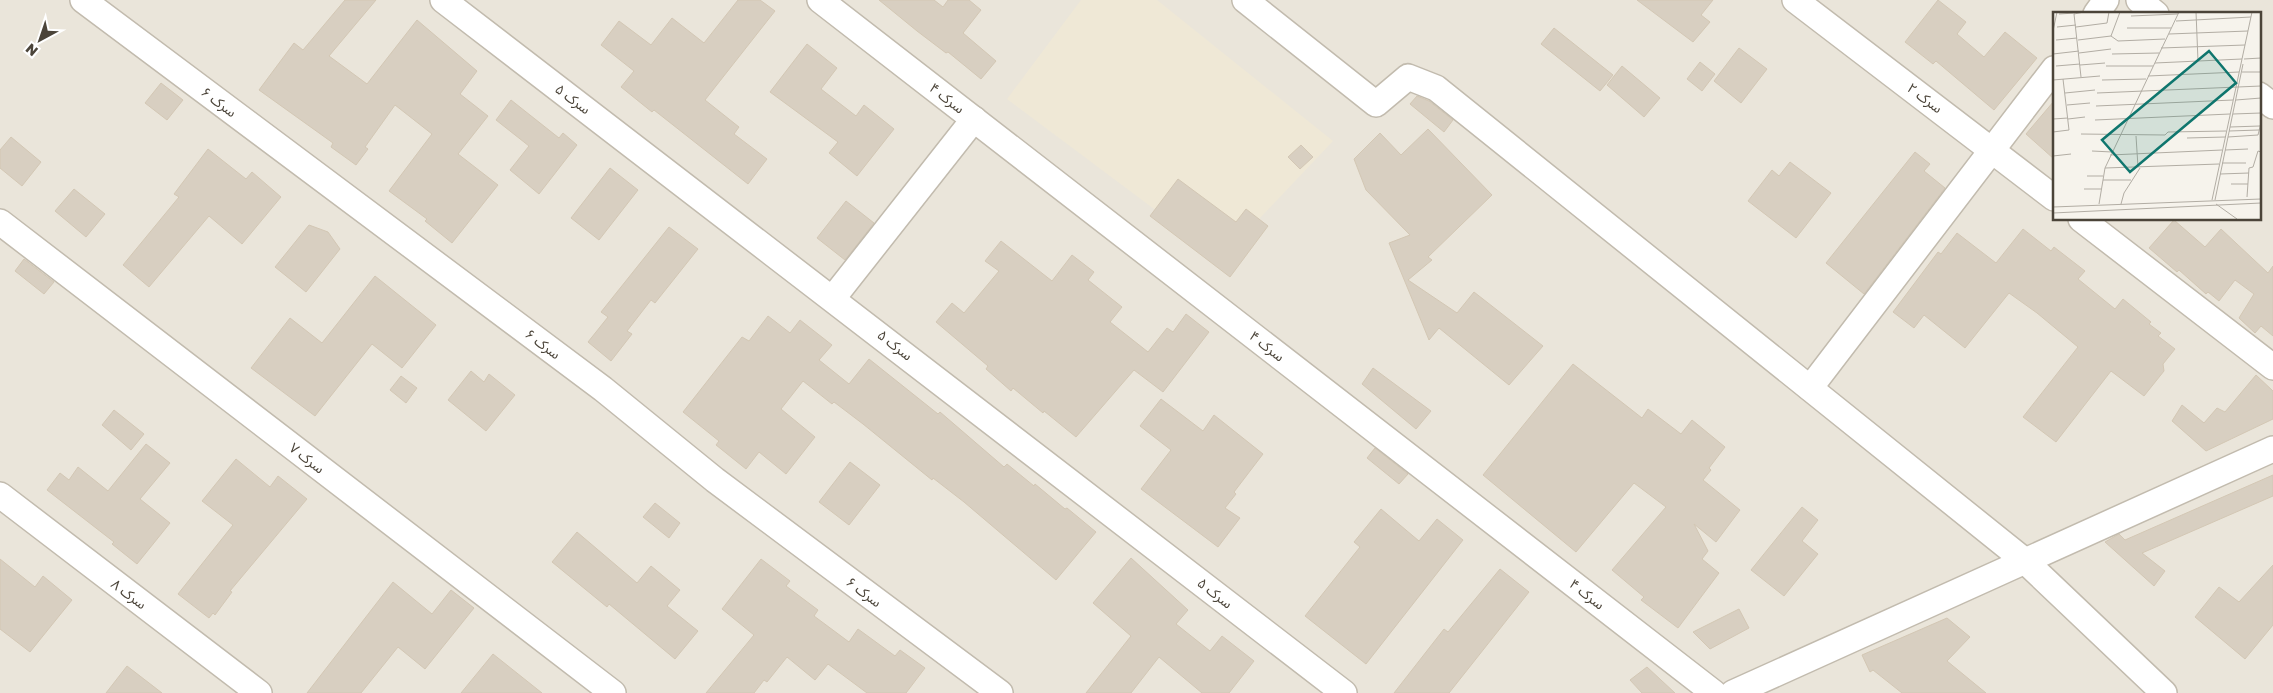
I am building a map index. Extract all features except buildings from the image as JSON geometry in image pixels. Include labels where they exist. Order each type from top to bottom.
[{"type":"street","name":"سرک ۶","points":[[83,0],[603,389],[715,480],[1000,693]]},
{"type":"street","name":"سرک ۵","points":[[443,0],[833,298],[1344,693]]},
{"type":"street","name":"سرک ۴","points":[[820,0],[1714,693]]},
{"type":"street","points":[[1245,0],[1376,104],[1408,77],[1436,88],[2025,561],[2164,693]]},
{"type":"street","name":"سرک ۲","points":[[1795,0],[2053,197]]},
{"type":"street","points":[[2097,12],[2106,0]]},
{"type":"street","points":[[2139,0],[2154,12]]},
{"type":"street","points":[[1810,388],[2053,70]]},
{"type":"street","points":[[2260,96],[2273,106]]},
{"type":"street","points":[[833,298],[974,120]]},
{"type":"street","points":[[2082,220],[2273,367]]},
{"type":"street","name":"سرک ۷","points":[[0,222],[613,693]]},
{"type":"street","points":[[1733,693],[2273,450]]},
{"type":"street","name":"سرک ۸","points":[[0,495],[247,690]]},
{"type":"shaded area","points":[[0,0],[2273,0],[2273,693],[0,693]]},
{"type":"shaded area","points":[[1081,0],[1157,0],[1333,141],[1221,259],[1007,99]]}]
